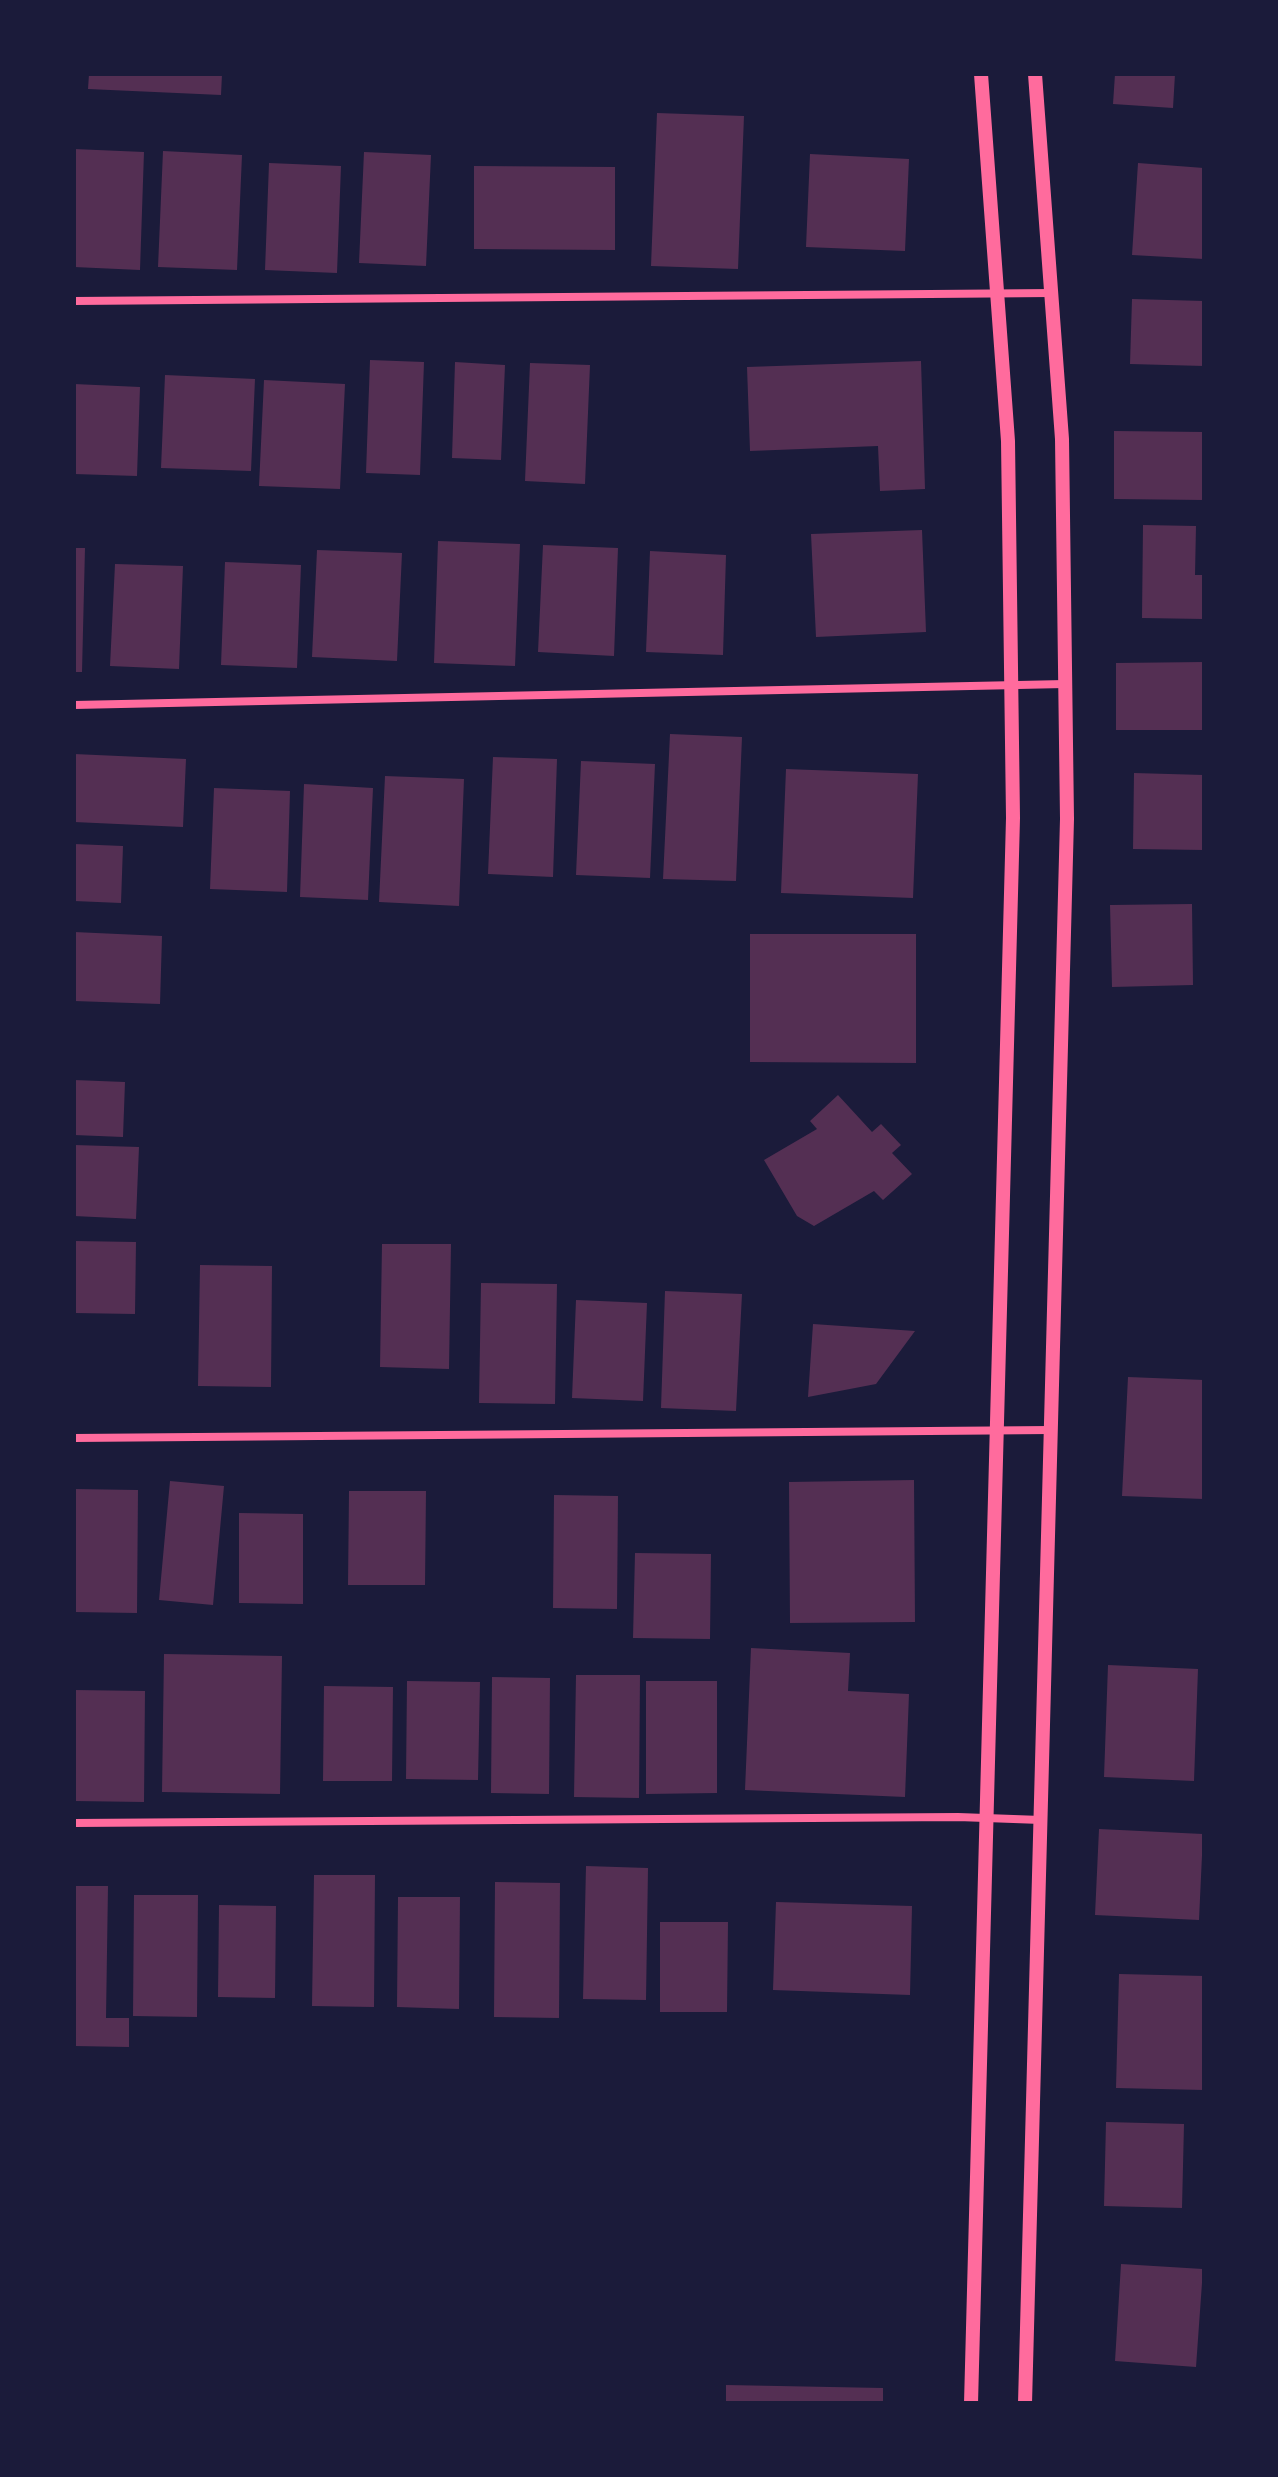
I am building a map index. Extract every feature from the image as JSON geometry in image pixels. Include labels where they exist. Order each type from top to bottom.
[{"type":"street","points":[[971,2403],[1013,818],[1008,441],[981,74]]},
{"type":"street","points":[[1025,2403],[1067,819],[1062,439],[1035,74]]},
{"type":"street","points":[[74,301],[1052,293]]},
{"type":"street","points":[[74,705],[1065,684]]},
{"type":"street","points":[[74,1438],[1051,1430]]},
{"type":"street","points":[[74,1823],[1041,1820]]},
{"type":"building","points":[[89,74],[222,74],[221,95],[88,89]]},
{"type":"building","points":[[1115,74],[1175,74],[1173,108],[1113,104]]},
{"type":"building","points":[[657,113],[744,116],[738,269],[651,266]]},
{"type":"building","points":[[74,149],[144,152],[140,270],[74,267]]},
{"type":"building","points":[[163,151],[242,155],[237,270],[158,267]]},
{"type":"building","points":[[364,152],[431,155],[426,266],[359,263]]},
{"type":"building","points":[[810,154],[909,159],[905,251],[806,247]]},
{"type":"building","points":[[269,163],[341,166],[337,273],[265,270]]},
{"type":"building","points":[[1138,163],[1204,168],[1204,259],[1132,255]]},
{"type":"building","points":[[474,166],[615,167],[615,250],[474,249]]},
{"type":"building","points":[[1132,299],[1204,301],[1204,366],[1130,364]]},
{"type":"building","points":[[370,360],[424,362],[420,475],[366,473]]},
{"type":"building","points":[[921,361],[925,489],[880,491],[878,446],[750,451],[747,367]]},
{"type":"building","points":[[455,362],[505,365],[501,460],[452,458]]},
{"type":"building","points":[[530,363],[590,365],[585,484],[525,481]]},
{"type":"building","points":[[165,375],[255,379],[251,471],[161,468]]},
{"type":"building","points":[[264,380],[345,384],[340,489],[259,486]]},
{"type":"building","points":[[74,384],[140,387],[137,476],[74,474]]},
{"type":"building","points":[[1114,431],[1204,432],[1204,500],[1114,499]]},
{"type":"building","points":[[1143,525],[1196,526],[1195,575],[1204,575],[1204,619],[1142,618]]},
{"type":"building","points":[[922,530],[926,632],[816,637],[811,534]]},
{"type":"building","points":[[438,541],[520,544],[515,666],[434,663]]},
{"type":"building","points":[[543,545],[618,548],[614,656],[538,652]]},
{"type":"building","points":[[74,548],[85,548],[82,672],[74,672]]},
{"type":"building","points":[[317,550],[402,553],[397,661],[312,657]]},
{"type":"building","points":[[650,551],[726,555],[723,655],[646,652]]},
{"type":"building","points":[[225,562],[301,565],[297,668],[221,665]]},
{"type":"building","points":[[115,564],[183,566],[179,669],[110,666]]},
{"type":"building","points":[[1204,662],[1204,730],[1116,730],[1116,663]]},
{"type":"building","points":[[670,734],[742,737],[736,881],[663,879]]},
{"type":"building","points":[[74,754],[186,759],[183,827],[74,822]]},
{"type":"building","points":[[493,757],[557,759],[553,877],[488,874]]},
{"type":"building","points":[[581,761],[655,764],[650,878],[576,875]]},
{"type":"building","points":[[786,769],[918,774],[913,898],[781,893]]},
{"type":"building","points":[[1134,773],[1204,775],[1204,850],[1133,849]]},
{"type":"building","points":[[385,776],[464,779],[459,906],[379,902]]},
{"type":"building","points":[[304,784],[373,788],[368,900],[300,897]]},
{"type":"building","points":[[214,788],[290,791],[287,892],[210,889]]},
{"type":"building","points":[[74,844],[123,846],[121,903],[74,901]]},
{"type":"building","points":[[1192,904],[1193,985],[1112,987],[1110,905]]},
{"type":"building","points":[[74,932],[162,936],[160,1004],[74,1001]]},
{"type":"building","points":[[750,934],[916,934],[916,1063],[750,1062]]},
{"type":"building","points":[[74,1080],[125,1082],[123,1137],[74,1135]]},
{"type":"building","points":[[838,1095],[872,1132],[881,1124],[901,1145],[892,1153],[912,1174],[883,1200],[874,1191],[814,1226],[797,1216],[764,1160],[817,1129],[810,1121]]},
{"type":"building","points":[[74,1145],[139,1147],[136,1219],[74,1216]]},
{"type":"building","points":[[74,1241],[136,1242],[135,1314],[74,1313]]},
{"type":"building","points":[[382,1244],[451,1244],[449,1369],[380,1367]]},
{"type":"building","points":[[200,1265],[272,1266],[271,1387],[198,1386]]},
{"type":"building","points":[[481,1283],[557,1284],[555,1404],[479,1403]]},
{"type":"building","points":[[665,1291],[742,1294],[736,1411],[661,1408]]},
{"type":"building","points":[[576,1300],[647,1303],[643,1401],[572,1398]]},
{"type":"building","points":[[813,1324],[915,1331],[876,1384],[808,1397]]},
{"type":"building","points":[[1128,1377],[1204,1380],[1204,1499],[1122,1496]]},
{"type":"building","points":[[914,1480],[915,1622],[790,1623],[789,1482]]},
{"type":"building","points":[[170,1481],[224,1486],[213,1605],[159,1600]]},
{"type":"building","points":[[74,1489],[138,1490],[137,1613],[74,1612]]},
{"type":"building","points":[[349,1491],[426,1491],[425,1585],[348,1585]]},
{"type":"building","points":[[554,1495],[618,1496],[617,1609],[553,1608]]},
{"type":"building","points":[[239,1513],[303,1514],[303,1604],[239,1603]]},
{"type":"building","points":[[635,1553],[711,1554],[710,1639],[633,1638]]},
{"type":"building","points":[[751,1648],[850,1653],[848,1691],[909,1694],[905,1797],[745,1790]]},
{"type":"building","points":[[164,1654],[282,1656],[280,1794],[162,1792]]},
{"type":"building","points":[[1108,1665],[1198,1669],[1194,1781],[1104,1777]]},
{"type":"building","points":[[576,1675],[640,1675],[639,1798],[574,1797]]},
{"type":"building","points":[[492,1677],[550,1678],[549,1794],[491,1793]]},
{"type":"building","points":[[407,1681],[480,1682],[478,1780],[406,1779]]},
{"type":"building","points":[[646,1681],[717,1681],[717,1793],[646,1794]]},
{"type":"building","points":[[324,1686],[393,1687],[392,1781],[323,1781]]},
{"type":"building","points":[[74,1690],[145,1691],[144,1802],[74,1801]]},
{"type":"building","points":[[1099,1829],[1203,1834],[1199,1920],[1095,1915]]},
{"type":"building","points":[[586,1866],[648,1868],[646,2000],[583,1999]]},
{"type":"building","points":[[314,1875],[375,1875],[374,2007],[312,2006]]},
{"type":"building","points":[[495,1882],[560,1883],[559,2018],[494,2017]]},
{"type":"building","points":[[74,1886],[108,1886],[106,2018],[129,2018],[129,2047],[74,2046]]},
{"type":"building","points":[[134,1895],[198,1895],[197,2017],[133,2016]]},
{"type":"building","points":[[398,1897],[460,1897],[459,2009],[397,2007]]},
{"type":"building","points":[[776,1902],[912,1906],[910,1995],[773,1990]]},
{"type":"building","points":[[219,1905],[276,1906],[275,1998],[218,1997]]},
{"type":"building","points":[[660,1922],[728,1922],[727,2012],[660,2012]]},
{"type":"building","points":[[1119,1974],[1204,1976],[1204,2090],[1116,2088]]},
{"type":"building","points":[[1106,2122],[1184,2124],[1182,2208],[1104,2206]]},
{"type":"building","points":[[1121,2264],[1203,2269],[1196,2367],[1115,2361]]},
{"type":"building","points":[[726,2385],[883,2388],[883,2403],[726,2403]]}]
